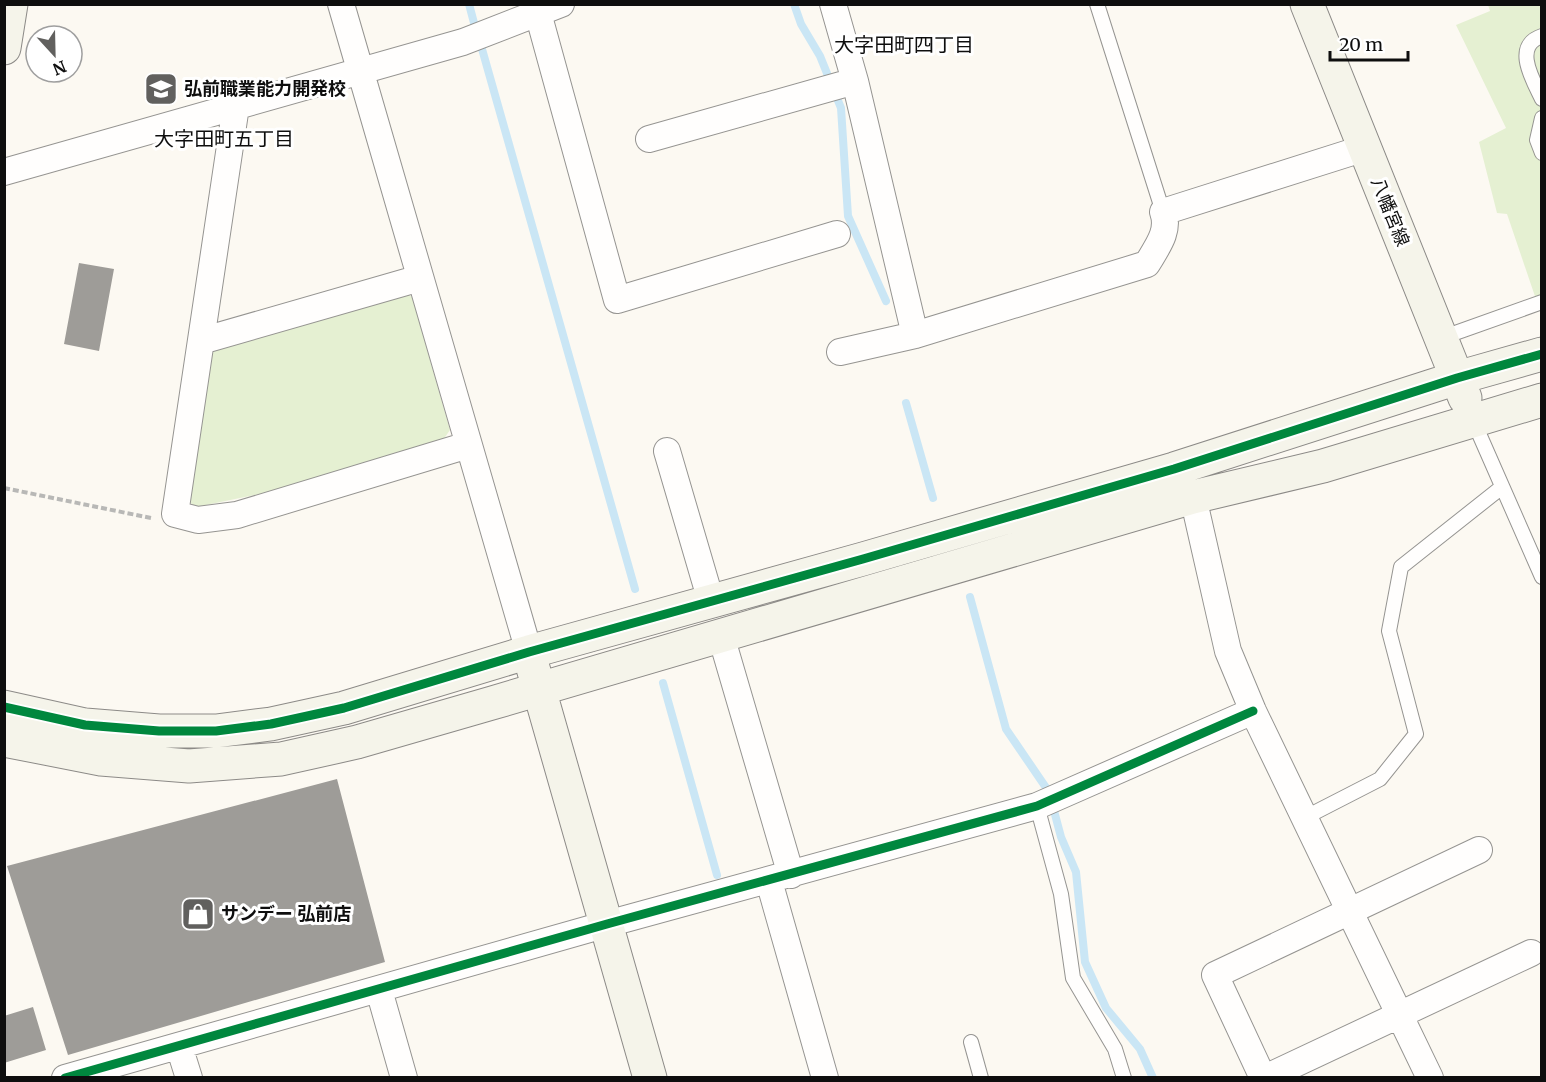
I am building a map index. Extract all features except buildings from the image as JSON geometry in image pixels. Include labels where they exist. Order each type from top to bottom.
[{"type":"street","points":[[4,48],[11,4]]},
{"type":"street","points":[[341,4],[650,1077]]},
{"type":"street","points":[[833,4],[855,81],[915,335]]},
{"type":"street","name":"八幡宮線","points":[[1307,4],[1473,420]]},
{"type":"street","points":[[4,172],[463,42],[550,9],[617,300],[837,234]]},
{"type":"street","points":[[649,139],[855,81]]},
{"type":"street","points":[[236,106],[175,514],[198,520],[237,515],[468,444]]},
{"type":"street","points":[[840,352],[915,335],[1147,264],[1162,239],[1166,221],[1163,212],[1365,148]]},
{"type":"street","points":[[201,340],[420,278]]},
{"type":"street","points":[[4,707],[85,725],[159,731],[216,731],[271,724],[344,708],[529,652],[1174,469],[1457,378],[1542,354]]},
{"type":"street","points":[[4,740],[101,759],[189,766],[281,759],[357,742],[540,690],[1193,497],[1323,466],[1542,400]]},
{"type":"street","points":[[667,452],[711,601]]},
{"type":"street","points":[[1193,497],[1228,651],[1253,711],[1430,1077]]},
{"type":"street","points":[[721,636],[780,878],[825,1077]]},
{"type":"street","points":[[72,1076],[607,924],[1036,806],[1253,711]]},
{"type":"street","points":[[1479,850],[1215,975],[1264,1077],[1531,954]]},
{"type":"street","points":[[379,990],[404,1077]]},
{"type":"street","points":[[179,1046],[189,1077]]},
{"type":"lane","points":[[1097,4],[1163,212]]},
{"type":"lane","points":[[1542,36],[1535,38],[1528,45],[1526,54],[1527,64],[1542,99]]},
{"type":"lane","points":[[1542,118],[1537,140],[1542,153]]},
{"type":"lane","points":[[1441,338],[1542,302]]},
{"type":"lane","points":[[1473,420],[1542,577]]},
{"type":"lane","points":[[1304,818],[1380,779],[1416,734],[1389,631],[1401,567],[1502,487]]},
{"type":"lane","points":[[1036,806],[1061,894],[1073,978],[1116,1049],[1124,1077]]},
{"type":"lane","points":[[971,1042],[981,1077]]},
{"type":"path","points":[[4,488],[159,519],[175,514]]},
{"type":"green space","points":[[1488,5],[1541,5],[1541,314],[1507,214],[1497,213],[1479,142],[1506,128],[1456,25],[1490,11]]},
{"type":"green space","points":[[401,290],[412,297],[450,430],[441,443],[299,486],[196,507],[188,501],[209,356],[220,345]]},
{"type":"waterway","points":[[469,4],[474,23]]},
{"type":"waterway","points":[[794,4],[801,24],[820,56],[841,108],[848,216],[886,301]]},
{"type":"waterway","points":[[482,49],[635,589]]},
{"type":"waterway","points":[[906,403],[933,498]]},
{"type":"waterway","points":[[970,597],[1006,729],[1049,792],[1061,837],[1076,872],[1085,962],[1106,1008],[1140,1049],[1153,1078]]},
{"type":"waterway","points":[[663,683],[717,875]]},
{"type":"cycle path","points":[[4,707],[85,725],[159,731],[216,731],[271,724],[344,708],[529,652],[1174,469],[1457,378],[1542,354]]},
{"type":"cycle path","points":[[65,1078],[607,924],[1037,806],[1253,711]]},
{"type":"place","name":"弘前職業能力開発校","points":[[161,89]]},
{"type":"place","name":"サンデー 弘前店","points":[[198,914]]},
{"type":"district","name":"大字田町四丁目","points":[[904,45]]},
{"type":"district","name":"大字田町五丁目","points":[[224,139]]}]
